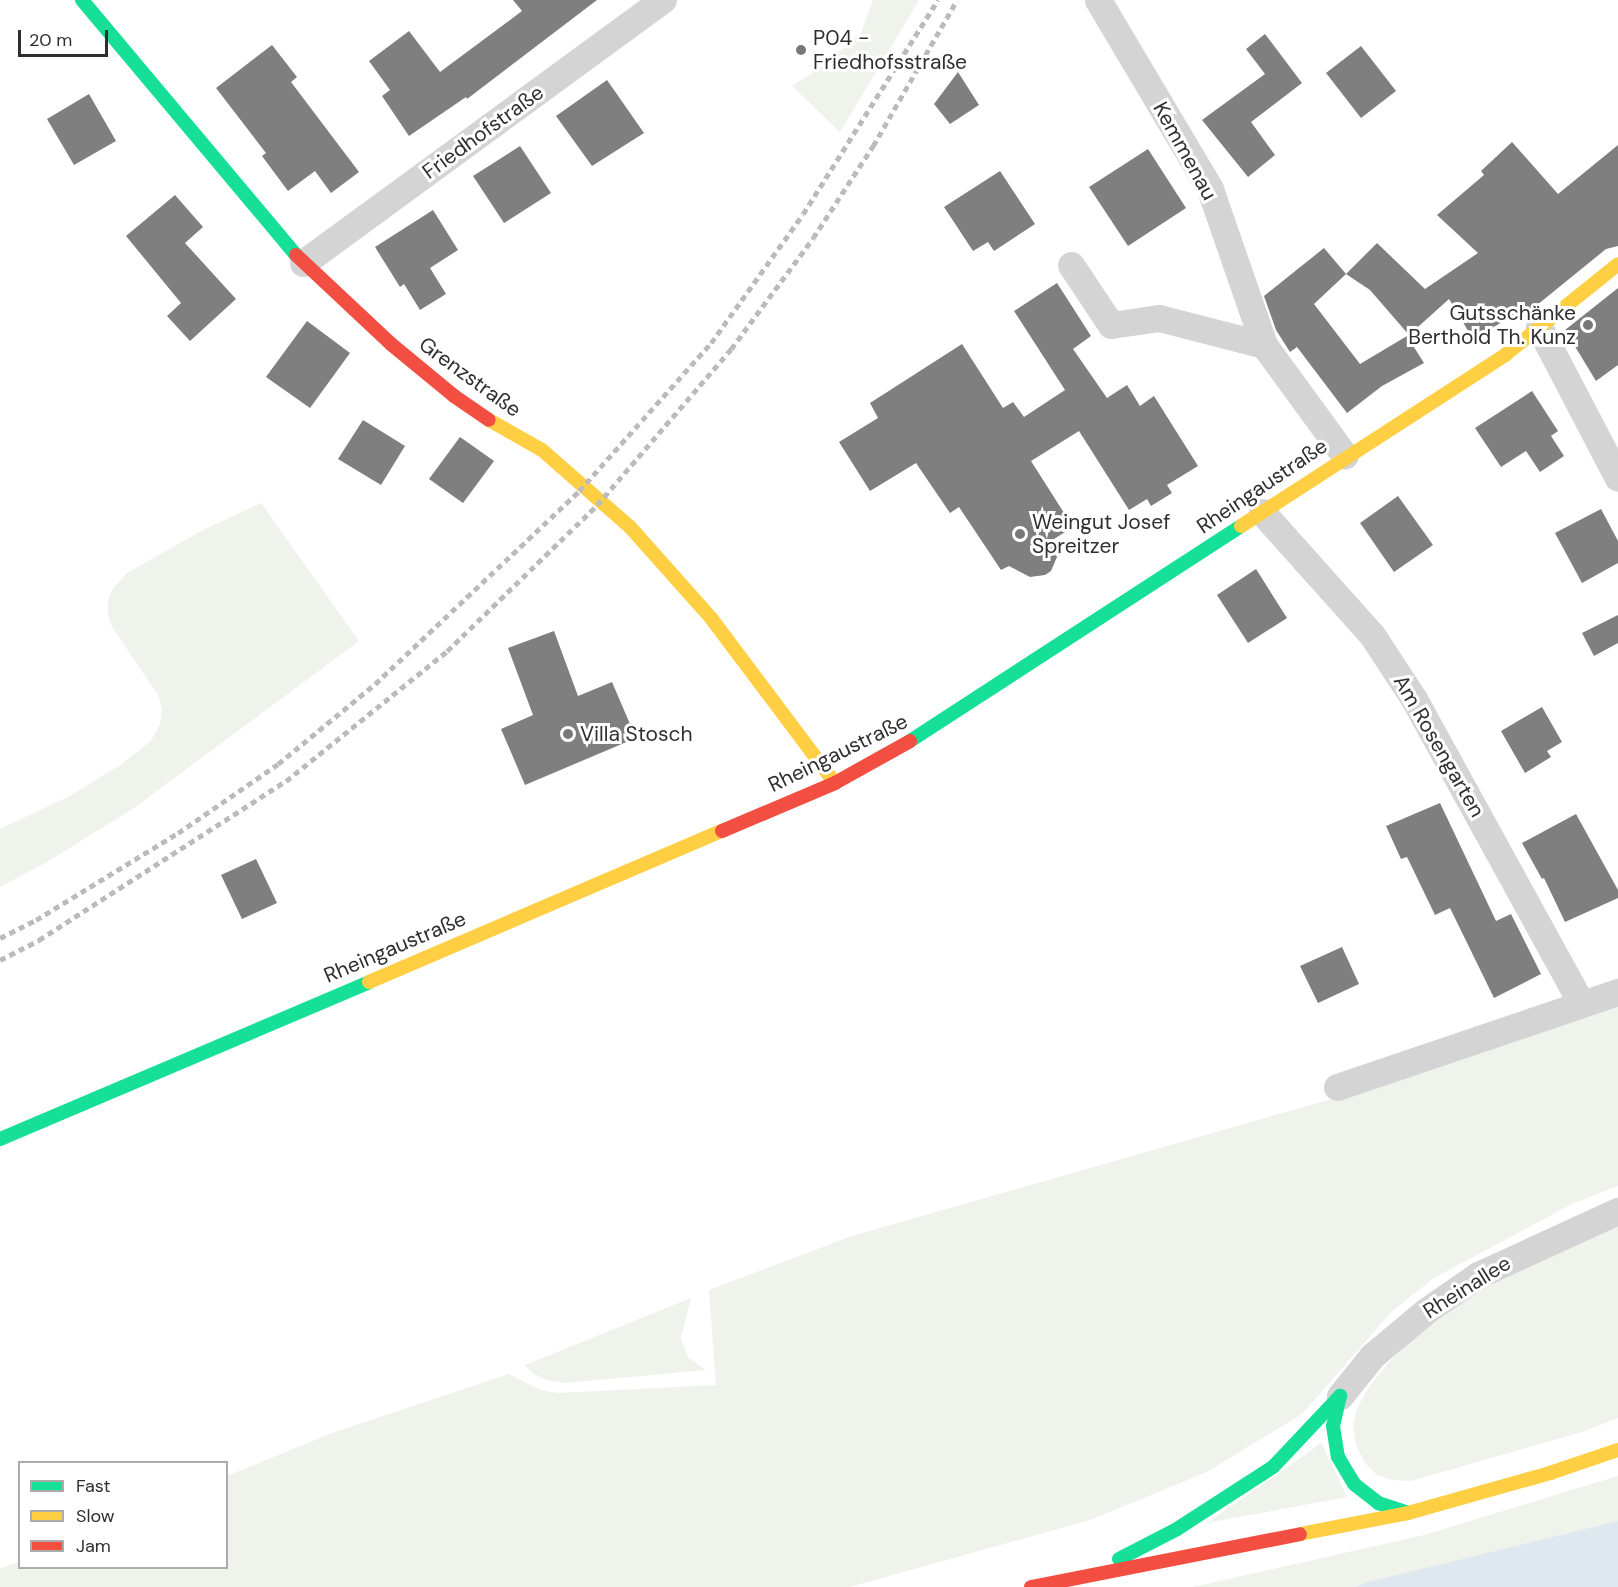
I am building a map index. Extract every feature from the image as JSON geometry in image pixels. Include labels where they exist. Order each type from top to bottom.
[{"type":"main road","name":"Grenzstraße","points":[[82,0],[303,263],[391,344],[454,396],[500,427],[542,450],[612,509],[711,618],[836,783]]},
{"type":"main road","name":"Rheingaustraße","points":[[0,1139],[836,783],[916,739],[1345,456],[1504,355],[1618,264]]},
{"type":"main road","points":[[1340,1396],[1333,1426],[1338,1457],[1354,1484],[1378,1503],[1408,1513]]},
{"type":"main road","points":[[1087,1575],[1177,1529],[1273,1467],[1340,1396]]},
{"type":"main road","points":[[1031,1587],[1408,1513],[1550,1473],[1618,1450]]},
{"type":"street","name":"Friedhofstraße","points":[[303,263],[663,0]]},
{"type":"street","name":"Kemmenau","points":[[1098,0],[1210,189],[1264,345],[1345,456]]},
{"type":"street","points":[[1071,265],[1111,325],[1159,318],[1264,345]]},
{"type":"street","points":[[1539,327],[1618,478]]},
{"type":"street","name":"Am Rosengarten","points":[[1262,512],[1372,635],[1414,699],[1582,1004]]},
{"type":"street","points":[[1337,1087],[1618,992]]},
{"type":"street","name":"Rheinallee","points":[[1340,1396],[1372,1356],[1426,1311],[1470,1281],[1618,1211]]},
{"type":"shaded area","points":[[873,0],[919,0],[840,132],[792,86],[822,67],[861,33]]},
{"type":"shaded area","points":[[261,503],[359,641],[134,808],[47,862],[0,887],[0,829],[68,797],[122,764],[151,741],[160,724],[162,709],[158,695],[112,627],[108,614],[108,600],[112,590],[127,573],[201,531]]},
{"type":"shaded area","points":[[1618,1005],[1618,1186],[1572,1204],[1434,1278],[1392,1311],[1302,1414],[1207,1472],[1090,1520],[850,1587],[0,1587],[0,1569],[18,1561],[18,1569],[228,1569],[228,1476],[335,1432],[508,1374],[541,1390],[558,1393],[716,1385],[709,1290],[852,1236],[1335,1098]]},
{"type":"shaded area","points":[[1618,1223],[1618,1418],[1582,1432],[1411,1481],[1392,1480],[1377,1475],[1365,1463],[1356,1445],[1353,1425],[1357,1409],[1368,1388],[1389,1362],[1415,1337],[1483,1288]]},
{"type":"shaded area","points":[[691,1298],[681,1338],[688,1357],[706,1370],[566,1383],[546,1380],[532,1373],[525,1365]]},
{"type":"shaded area","points":[[1321,1442],[1347,1497],[1207,1523],[1305,1455]]},
{"type":"shaded area","points":[[1618,1476],[1618,1521],[1355,1587],[1193,1587],[1424,1535]]},
{"type":"shaded area","points":[[1618,1521],[1618,1587],[1355,1587],[1368,1582]]},
{"type":"building","points":[[513,0],[597,0],[467,99],[466,97],[409,136],[382,96],[390,90],[369,61],[409,31],[440,72],[522,11]]},
{"type":"building","points":[[1265,34],[1302,83],[1251,122],[1275,155],[1248,177],[1202,120],[1265,74],[1246,49]]},
{"type":"building","points":[[272,45],[297,77],[291,82],[359,172],[331,193],[315,171],[288,191],[262,156],[266,153],[216,88]]},
{"type":"building","points":[[1361,46],[1396,91],[1361,118],[1326,73]]},
{"type":"building","points":[[958,72],[979,105],[950,124],[934,104]]},
{"type":"building","points":[[607,80],[644,133],[592,166],[556,116]]},
{"type":"building","points":[[89,94],[116,141],[74,165],[47,119]]},
{"type":"building","points":[[1512,142],[1558,194],[1618,145],[1618,246],[1606,249],[1526,314],[1523,310],[1473,339],[1449,299],[1409,335],[1370,290],[1346,274],[1377,243],[1425,289],[1478,253],[1437,215],[1484,175],[1481,171]]},
{"type":"building","points":[[520,146],[551,193],[504,223],[473,176]]},
{"type":"building","points":[[1148,149],[1186,208],[1128,246],[1089,187]]},
{"type":"building","points":[[1000,171],[1035,224],[994,251],[988,242],[973,251],[944,207]]},
{"type":"building","points":[[175,195],[203,227],[185,243],[236,299],[190,341],[167,316],[181,303],[126,236]]},
{"type":"building","points":[[433,210],[458,250],[430,268],[446,294],[420,310],[404,284],[400,287],[375,247]]},
{"type":"building","points":[[1324,248],[1346,274],[1314,304],[1360,364],[1407,336],[1424,363],[1382,386],[1347,413],[1297,347],[1290,352],[1276,330],[1264,296]]},
{"type":"building","points":[[1057,283],[1091,336],[1073,349],[1107,398],[1127,385],[1140,406],[1154,396],[1198,466],[1167,485],[1172,493],[1151,506],[1147,499],[1129,510],[1079,431],[1031,461],[1073,527],[1054,539],[1057,557],[1051,571],[1045,575],[1030,577],[1009,566],[1001,570],[959,507],[950,513],[916,463],[870,491],[839,442],[878,418],[870,403],[962,344],[1003,408],[1013,402],[1024,417],[1065,390],[1014,311]]},
{"type":"building","points":[[1618,288],[1618,365],[1596,381],[1565,330]]},
{"type":"building","points":[[307,321],[350,353],[310,408],[266,377]]},
{"type":"building","points":[[1532,391],[1558,431],[1551,436],[1564,456],[1540,472],[1526,451],[1501,467],[1475,428]]},
{"type":"building","points":[[363,420],[405,446],[381,485],[338,459]]},
{"type":"building","points":[[460,437],[494,461],[463,503],[429,479]]},
{"type":"building","points":[[1398,496],[1433,545],[1394,572],[1360,523]]},
{"type":"building","points":[[1601,509],[1618,541],[1618,563],[1582,583],[1555,533]]},
{"type":"building","points":[[1256,569],[1287,618],[1248,643],[1217,595]]},
{"type":"building","points":[[1618,615],[1618,643],[1594,656],[1582,633]]},
{"type":"building","name":"Villa Stosch","points":[[554,631],[578,696],[612,682],[636,738],[525,785],[501,729],[533,715],[508,648]]},
{"type":"building","points":[[1542,707],[1562,742],[1547,751],[1551,757],[1525,773],[1501,731]]},
{"type":"building","points":[[1440,803],[1496,921],[1511,914],[1541,974],[1494,998],[1450,908],[1435,915],[1407,857],[1401,859],[1386,826]]},
{"type":"building","points":[[1576,814],[1618,890],[1618,898],[1565,922],[1544,878],[1542,879],[1522,843]]},
{"type":"building","points":[[256,859],[277,903],[242,919],[221,875]]},
{"type":"building","points":[[1342,947],[1359,984],[1318,1003],[1300,966]]},
{"type":"railway","points":[[0,938],[36,920],[178,833],[278,764],[375,684],[579,491],[711,343],[803,214],[938,0]]},
{"type":"railway","points":[[0,960],[39,940],[286,781],[447,651],[597,505],[731,349],[813,238],[873,146],[957,0]]},
{"type":"traffic: fast","points":[[82,0],[296,255]]},
{"type":"traffic: fast","points":[[910,741],[1241,526]]},
{"type":"traffic: fast","points":[[0,1139],[369,982]]},
{"type":"traffic: fast","points":[[1340,1396],[1333,1426],[1338,1457],[1354,1484],[1378,1503],[1408,1513]]},
{"type":"traffic: fast","points":[[1119,1559],[1177,1529],[1273,1467],[1340,1396]]},
{"type":"traffic: slow","points":[[1241,526],[1505,355],[1618,264]]},
{"type":"traffic: slow","points":[[489,420],[542,450],[630,527],[711,618],[835,783]]},
{"type":"traffic: slow","points":[[369,982],[722,831]]},
{"type":"traffic: slow","points":[[1300,1534],[1408,1513],[1550,1473],[1618,1450]]},
{"type":"traffic: jam","points":[[296,255],[391,344],[454,396],[489,420]]},
{"type":"traffic: jam","points":[[722,831],[835,783],[910,741]]},
{"type":"traffic: jam","points":[[1031,1587],[1300,1534]]},
{"type":"place","name":"P04 - Friedhofsstraße","points":[[801,50]]},
{"type":"place","name":"Gutsschänke Berthold Th. Kunz","points":[[1588,325]]},
{"type":"place","name":"Weingut Josef Spreitzer","points":[[1020,534]]},
{"type":"place","name":"Villa Stosch","points":[[568,734]]}]
